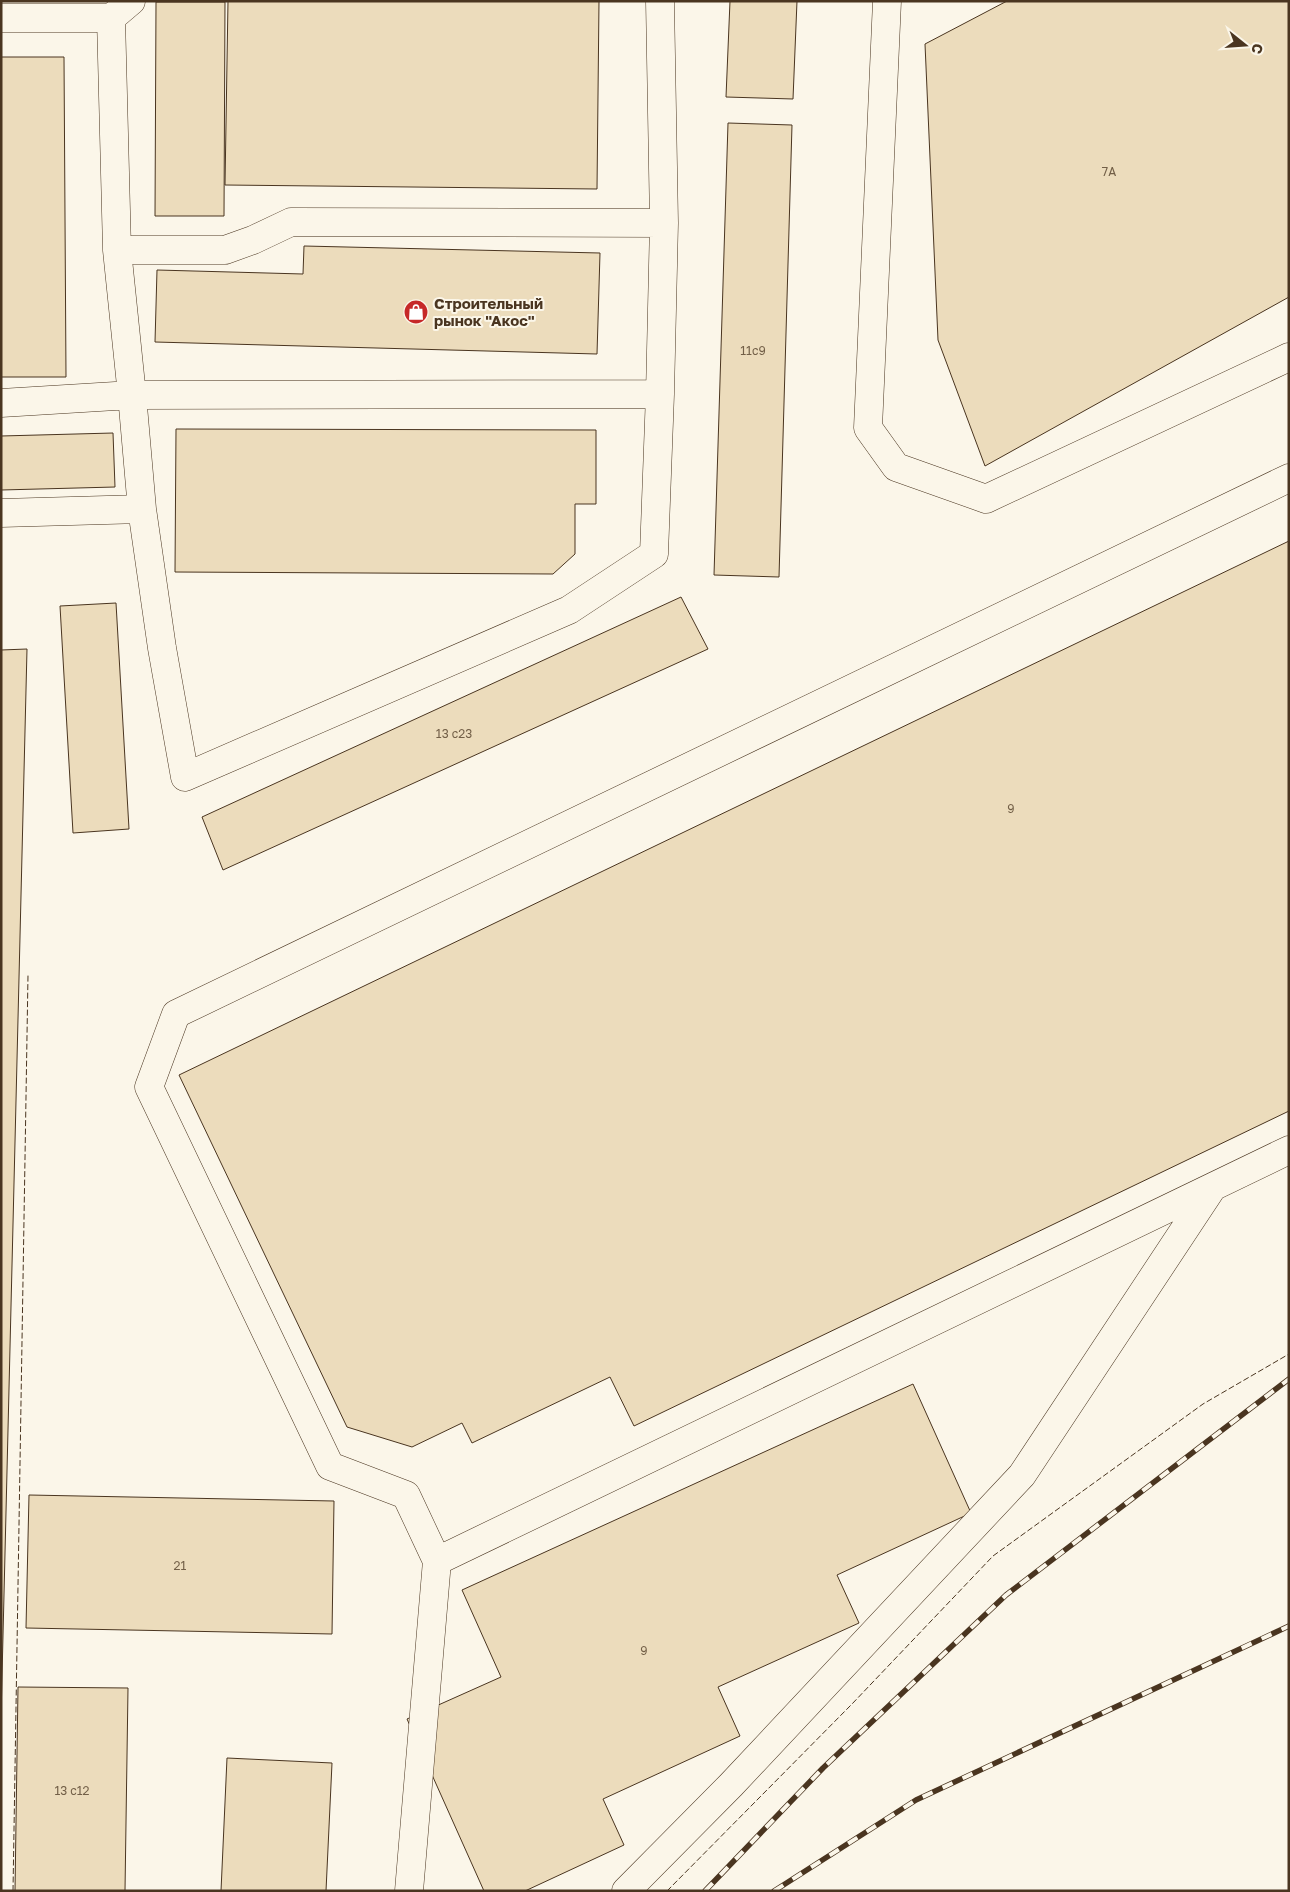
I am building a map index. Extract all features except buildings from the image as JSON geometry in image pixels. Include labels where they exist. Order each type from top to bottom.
[{"type":"lane","points":[[1,18],[121,10],[117,250],[142,509],[162,648],[185,777],[569,610],[654,554],[664,223],[660,1]]},
{"type":"lane","points":[[887,1],[868,428],[896,467],[986,499],[1289,357]]},
{"type":"lane","points":[[117,250],[225,250],[253,240],[291,222],[664,223]]},
{"type":"lane","points":[[1,403],[132,395],[660,394]]},
{"type":"lane","points":[[409,1891],[437,1561],[406,1495],[330,1466],[149,1088],[176,1014],[1289,478]]},
{"type":"lane","points":[[1,513],[142,509]]},
{"type":"lane","points":[[437,1561],[1289,1150]]},
{"type":"lane","points":[[626,1891],[732,1785],[1022,1476],[1212,1188]]},
{"type":"railway","points":[[705,1891],[823,1768],[1006,1595],[1289,1379]]},
{"type":"railway","points":[[774,1891],[916,1800],[1289,1626]]},
{"type":"fence","points":[[13,1891],[28,975]]},
{"type":"fence","points":[[667,1891],[852,1704],[993,1556],[1203,1404],[1289,1354]]},
{"type":"place","name":"Строительный рынок \"Акос\"","points":[[416,312]]}]
